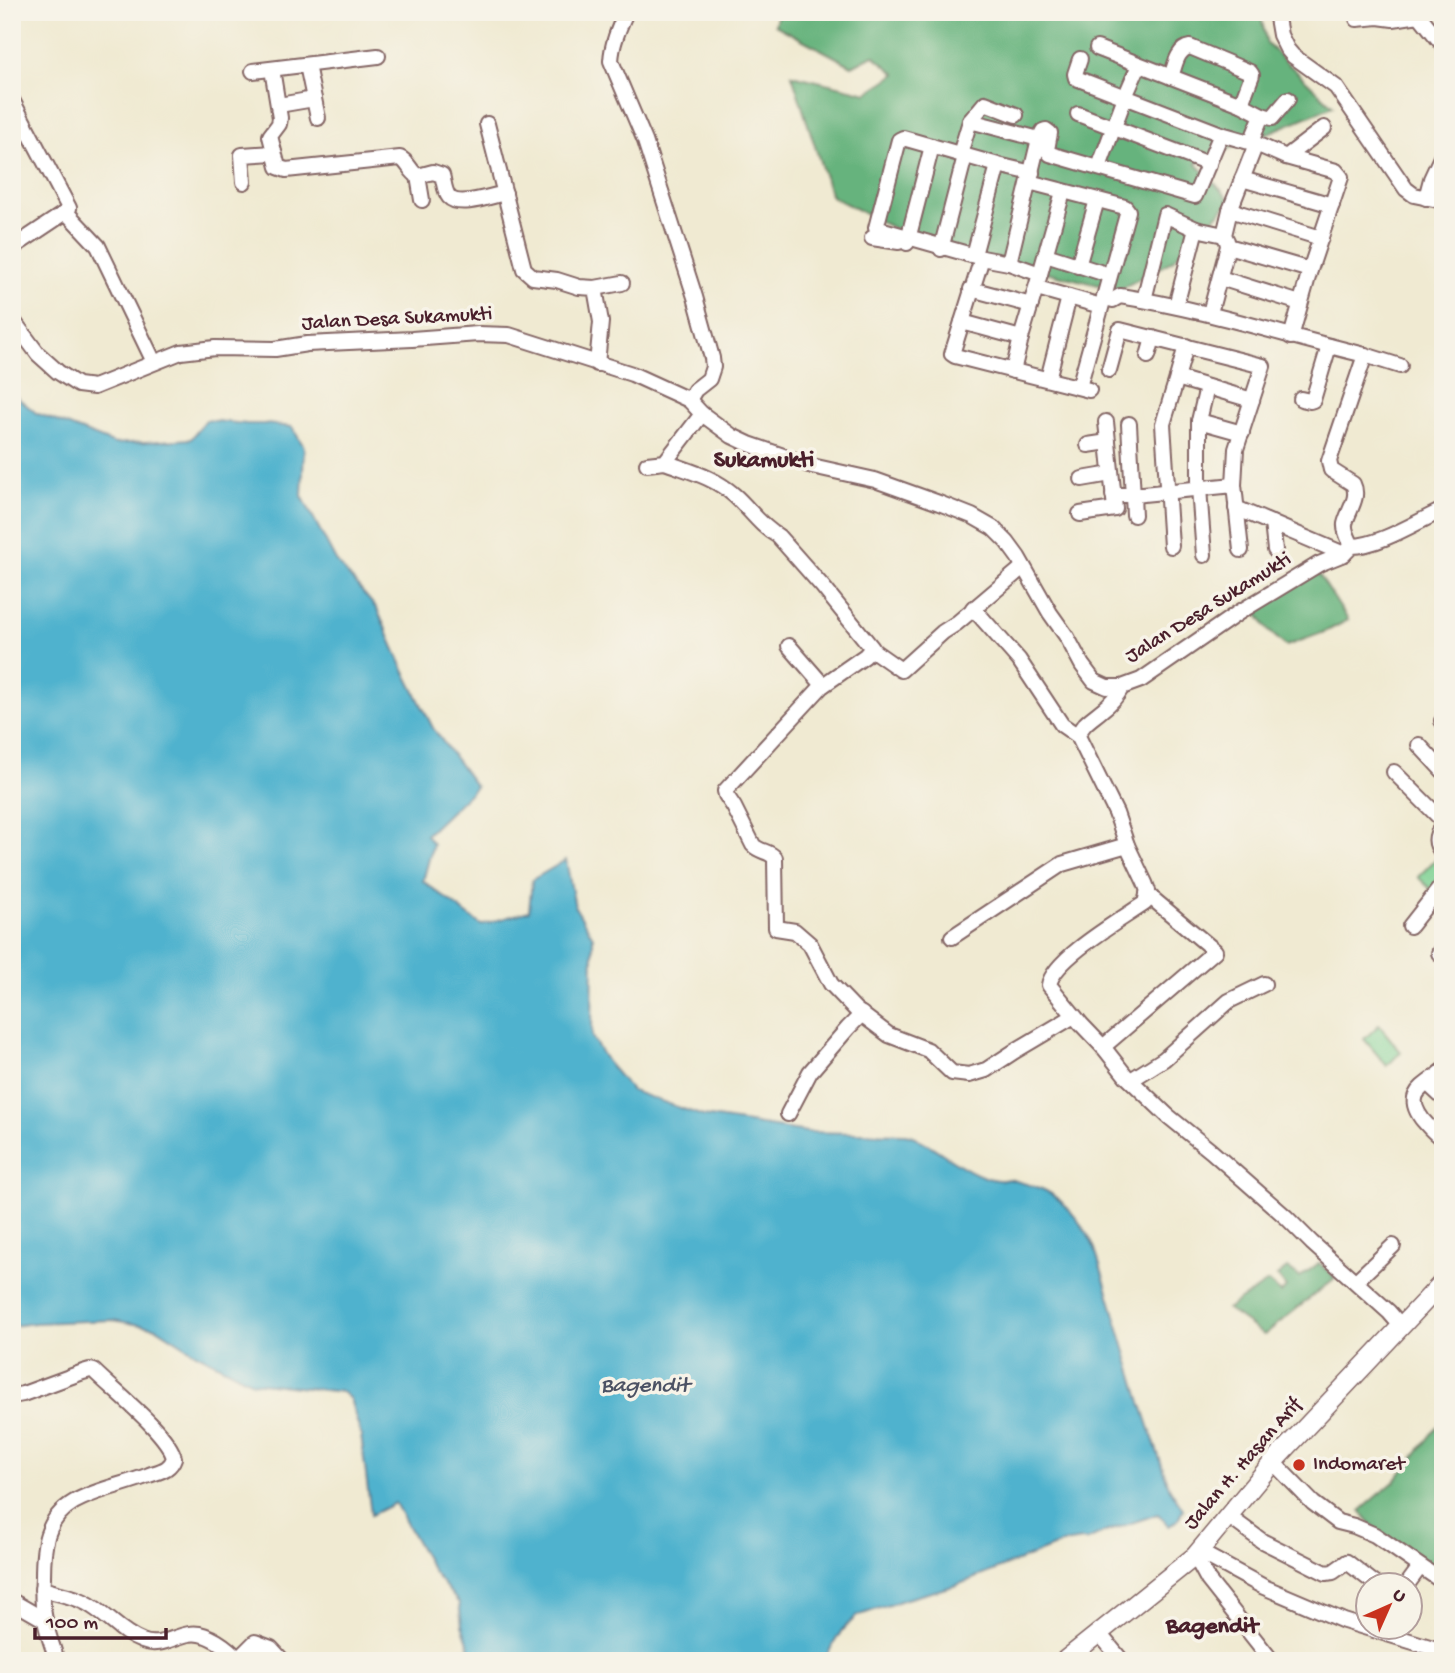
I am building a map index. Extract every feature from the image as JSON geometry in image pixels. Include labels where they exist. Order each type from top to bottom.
[{"type":"main road","name":"Jalan H. Hasan Arif","points":[[1064,1661],[1209,1538],[1273,1462],[1443,1282]]},
{"type":"street","points":[[626,12],[611,50],[611,61],[645,141],[695,297],[713,367],[709,379],[695,390],[689,400]]},
{"type":"street","points":[[1276,12],[1280,34],[1287,49],[1336,87],[1406,189],[1414,195],[1443,201]]},
{"type":"street","points":[[1357,19],[1392,19],[1422,14],[1443,45]]},
{"type":"street","points":[[1171,77],[1180,52],[1190,47],[1250,72],[1252,75],[1241,104]]},
{"type":"street","points":[[1097,48],[1272,118],[1288,99]]},
{"type":"street","points":[[253,71],[378,56]]},
{"type":"street","points":[[1080,59],[1076,78],[1286,157],[1336,171],[1340,181],[1291,337]]},
{"type":"street","points":[[307,65],[318,118]]},
{"type":"street","points":[[1100,164],[1139,65]]},
{"type":"street","points":[[272,69],[281,118],[271,136],[278,167],[286,170],[400,158],[404,159],[418,176],[422,200]]},
{"type":"street","points":[[279,105],[314,99]]},
{"type":"street","points":[[12,100],[16,117],[69,208],[12,248]]},
{"type":"street","points":[[942,247],[970,121],[985,103],[1016,115]]},
{"type":"street","points":[[1078,114],[1209,164]]},
{"type":"street","points":[[1210,313],[1220,278],[1230,210],[1262,115]]},
{"type":"street","points":[[970,121],[1039,139]]},
{"type":"street","points":[[487,124],[527,273],[579,287],[595,288],[622,284]]},
{"type":"street","points":[[1286,157],[1324,128]]},
{"type":"street","points":[[1009,263],[1043,131],[1050,133],[1048,152],[1062,157],[1064,148],[1100,164],[1195,196],[1222,134]]},
{"type":"street","points":[[998,165],[978,256],[971,289],[952,354],[1084,389],[1105,292],[1128,211],[1125,207],[1063,191],[998,165],[901,138],[872,239],[908,240],[942,247],[978,256],[1009,263],[1069,297],[1105,292]]},
{"type":"street","points":[[908,240],[932,146]]},
{"type":"street","points":[[244,182],[242,155],[274,153]]},
{"type":"street","points":[[1426,198],[1443,153]]},
{"type":"street","points":[[418,176],[433,172],[442,175],[446,192],[456,202],[505,193]]},
{"type":"street","points":[[1242,179],[1332,205]]},
{"type":"street","points":[[1013,371],[1063,191]]},
{"type":"street","points":[[1078,266],[1097,200]]},
{"type":"street","points":[[1230,210],[1321,238]]},
{"type":"street","points":[[66,212],[96,243],[154,362]]},
{"type":"street","points":[[1144,300],[1165,215],[1226,241],[1310,270]]},
{"type":"street","points":[[1176,306],[1196,229]]},
{"type":"street","points":[[1046,255],[1078,266],[1113,300],[1120,296],[1210,313],[1400,366]]},
{"type":"street","points":[[1220,278],[1300,303]]},
{"type":"street","points":[[595,288],[601,322],[597,364]]},
{"type":"street","points":[[971,289],[1031,305]]},
{"type":"street","points":[[1048,379],[1069,297]]},
{"type":"street","name":"Jalan Desa Sukamukti","points":[[12,319],[38,354],[58,372],[78,385],[94,387],[181,352],[215,348],[275,349],[307,344],[478,334],[509,335],[632,374],[689,400],[702,414],[732,436],[749,444],[812,466],[875,480],[972,516],[993,528],[1007,542],[1082,665],[1094,681],[1107,687],[1122,687],[1141,680],[1247,608],[1319,564],[1443,510]]},
{"type":"street","points":[[962,322],[1021,338]]},
{"type":"street","points":[[1109,370],[1120,330],[1263,366],[1236,449],[1234,485],[1241,550]]},
{"type":"street","points":[[1148,356],[1153,338]]},
{"type":"street","points":[[1171,546],[1163,424],[1186,346]]},
{"type":"street","points":[[1301,399],[1312,400],[1329,346]]},
{"type":"street","points":[[1236,508],[1348,550],[1345,525],[1356,488],[1331,470],[1329,461],[1365,355]]},
{"type":"street","points":[[1177,378],[1252,400]]},
{"type":"street","points":[[1204,555],[1199,488],[1199,421],[1207,387]]},
{"type":"street","points":[[665,462],[702,414]]},
{"type":"street","points":[[1199,421],[1242,433]]},
{"type":"street","points":[[1080,514],[1115,509],[1106,422]]},
{"type":"street","points":[[1129,424],[1134,515]]},
{"type":"street","points":[[1088,444],[1108,442]]},
{"type":"street","points":[[647,464],[665,462],[705,476],[733,494],[769,531],[778,536],[823,587],[871,649],[901,670],[1023,567]]},
{"type":"street","points":[[1082,478],[1111,474]]},
{"type":"street","points":[[1113,495],[1234,485]]},
{"type":"street","points":[[1272,523],[1275,550]]},
{"type":"street","points":[[973,608],[1019,660],[1062,725],[1078,736],[1116,813],[1145,883],[1145,903],[1069,958],[1050,979],[1049,985],[1131,1080],[1168,1116],[1261,1194],[1402,1327]]},
{"type":"street","points":[[789,646],[824,685]]},
{"type":"street","points":[[871,649],[824,685],[725,791],[752,845],[775,858],[776,928],[794,931],[810,944],[831,984],[862,1014],[888,1035],[928,1050],[952,1073],[969,1075],[986,1070],[1074,1016]]},
{"type":"street","points":[[1078,736],[1081,728],[1105,709],[1122,687]]},
{"type":"street","points":[[1419,745],[1443,771]]},
{"type":"street","points":[[1394,772],[1443,823],[1436,837],[1437,848],[1443,853]]},
{"type":"street","points":[[952,937],[1062,864],[1128,845]]},
{"type":"street","points":[[1410,926],[1443,884]]},
{"type":"street","points":[[1103,1047],[1215,951],[1147,894]]},
{"type":"street","points":[[1131,1080],[1164,1059],[1229,1001],[1264,984]]},
{"type":"street","points":[[788,1114],[810,1072],[862,1014]]},
{"type":"street","points":[[1443,1071],[1414,1097],[1415,1109],[1443,1139]]},
{"type":"street","points":[[1427,1084],[1443,1098]]},
{"type":"street","points":[[1356,1281],[1392,1246]]},
{"type":"street","points":[[12,1396],[83,1372],[94,1371],[164,1440],[174,1458],[169,1468],[109,1487],[76,1501],[54,1520],[43,1549],[42,1589],[45,1619],[57,1661]]},
{"type":"street","points":[[1273,1462],[1313,1503],[1338,1522],[1375,1535],[1443,1582]]},
{"type":"street","points":[[1209,1538],[1262,1541],[1326,1573],[1333,1572],[1347,1562],[1360,1572]]},
{"type":"street","points":[[1209,1538],[1264,1587],[1344,1621],[1443,1651]]},
{"type":"street","points":[[1209,1538],[1208,1580],[1272,1661]]},
{"type":"street","points":[[1416,1572],[1420,1567]]},
{"type":"street","points":[[42,1589],[92,1605],[127,1634],[144,1642],[157,1644],[191,1633],[215,1641],[239,1660],[255,1642],[274,1650],[283,1661]]},
{"type":"street","points":[[12,1601],[45,1619]]},
{"type":"street","points":[[1098,1632],[1122,1661]]},
{"type":"green space","points":[[778,12],[1260,12],[1267,44],[1333,106],[1196,163],[1231,201],[1172,261],[1119,290],[1009,263],[935,250],[831,196],[792,75],[867,93],[896,74],[873,55],[852,66],[775,25]]},
{"type":"green space","points":[[1316,570],[1348,620],[1286,646],[1269,631],[1253,607]]},
{"type":"green space","points":[[1443,852],[1443,901],[1418,877]]},
{"type":"green space","points":[[1379,1025],[1401,1052],[1387,1066],[1364,1039]]},
{"type":"green space","points":[[1319,1263],[1335,1278],[1264,1335],[1227,1309],[1268,1282],[1281,1293],[1286,1287],[1277,1276],[1287,1268],[1300,1277]]},
{"type":"green space","points":[[1443,1422],[1443,1572],[1392,1547],[1360,1511],[1395,1481]]},
{"type":"water","name":"Bagendit","points":[[12,393],[36,413],[115,444],[191,439],[206,420],[292,427],[304,447],[302,496],[336,561],[377,609],[433,728],[476,787],[426,835],[433,844],[423,881],[481,925],[529,911],[532,880],[566,860],[575,907],[593,937],[592,1037],[607,1062],[632,1091],[703,1116],[807,1132],[907,1134],[975,1173],[998,1180],[1009,1179],[1053,1195],[1081,1224],[1095,1249],[1169,1487],[1183,1509],[1178,1520],[1169,1526],[1158,1514],[1086,1541],[1063,1543],[957,1585],[857,1616],[842,1630],[823,1661],[448,1661],[451,1655],[470,1648],[462,1625],[459,1603],[434,1573],[395,1503],[371,1515],[361,1435],[350,1399],[342,1392],[252,1382],[196,1353],[157,1328],[113,1320],[12,1326]]},
{"type":"place","name":"Indomaret","points":[[1299,1465]]},
{"type":"district","name":"Sukamukti","points":[[764,461]]},
{"type":"district","name":"Bagendit","points":[[1212,1627]]}]
